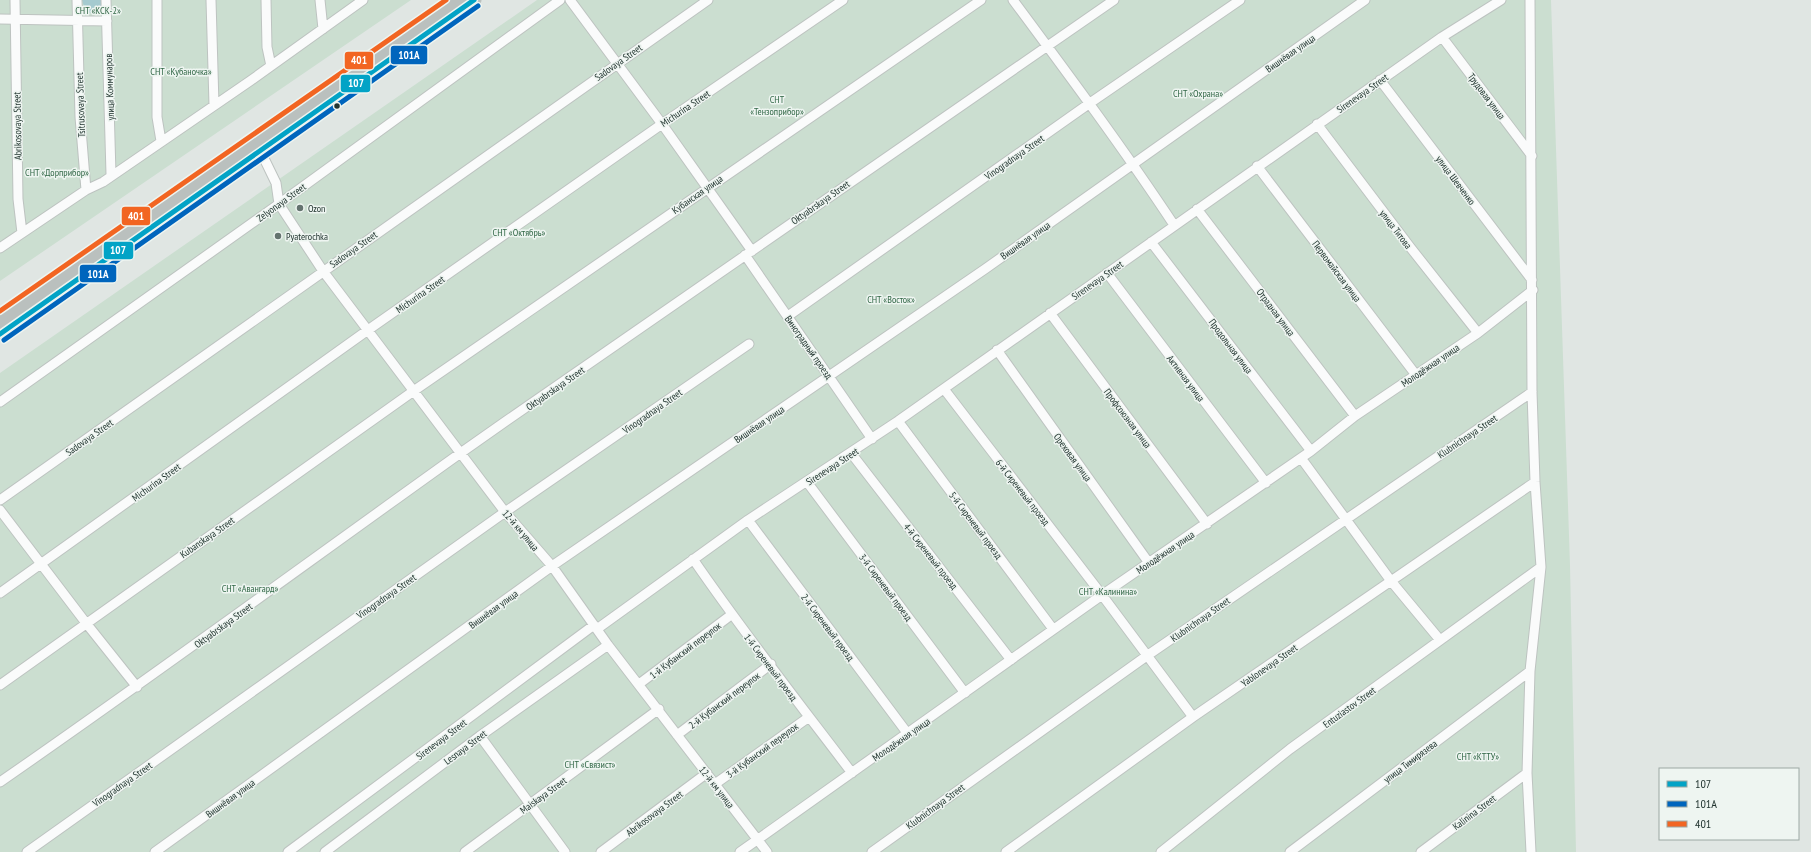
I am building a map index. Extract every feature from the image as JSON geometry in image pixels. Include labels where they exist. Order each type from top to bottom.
[{"type":"highway","points":[[0,334],[458,0]]},
{"type":"highway","points":[[0,320],[474,0]]},
{"type":"street","name":"Abrikosovaya Street","points":[[15,0],[18,199],[22,233]]},
{"type":"street","name":"Tsitrusovaya Street","points":[[77,0],[80,117],[83,170],[86,190]]},
{"type":"street","name":"улица Коммунаров","points":[[106,0],[111,174]]},
{"type":"street","points":[[157,0],[157,118],[161,141]]},
{"type":"street","points":[[211,0],[214,105]]},
{"type":"street","points":[[266,0],[267,47],[272,66]]},
{"type":"street","points":[[320,0],[323,29]]},
{"type":"street","points":[[0,248],[86,190],[102,182],[111,174],[272,66],[363,0]]},
{"type":"street","name":"Zelyonaya Street","points":[[0,402],[279,204],[560,0]]},
{"type":"street","name":"Виноградный проезд","points":[[570,0],[662,124],[707,188],[788,316],[872,439]]},
{"type":"street","name":"Sadovaya Street","points":[[0,500],[323,270],[708,0]]},
{"type":"street","name":"Michurina Street","points":[[0,593],[368,330],[662,124],[843,0]]},
{"type":"street","name":"Кубанская улица","points":[[415,390],[981,0]]},
{"type":"street","points":[[1013,0],[1133,163],[1174,225]]},
{"type":"street","name":"Oktyabrskaya Street","points":[[0,782],[137,687],[462,453],[899,147],[1114,0]]},
{"type":"street","name":"Vinogradnaya Street","points":[[788,316],[1090,103],[1240,0]]},
{"type":"street","name":"Вишнёвая улица","points":[[155,852],[552,566],[985,269],[1365,0]]},
{"type":"street","name":"Sirenevaya Street","points":[[288,852],[596,627],[748,520],[872,439],[944,389],[1442,36],[1501,0]]},
{"type":"street","points":[[1530,0],[1533,290],[1532,392],[1535,482],[1541,567],[1530,671],[1527,773],[1531,852]]},
{"type":"street","points":[[0,19],[78,19],[107,21]]},
{"type":"street","name":"Трудовая улица","points":[[1442,36],[1532,156]]},
{"type":"street","name":"улица Шевченко","points":[[1380,80],[1532,280]]},
{"type":"street","name":"улица Титова","points":[[1317,124],[1410,247],[1478,333]]},
{"type":"street","points":[[257,146],[276,183],[279,204]]},
{"type":"street","name":"Первомайская улица","points":[[1257,166],[1416,375]]},
{"type":"street","name":"12-й км улица","points":[[279,204],[323,270],[415,390],[505,512],[552,566],[608,645],[659,709],[767,852]]},
{"type":"street","name":"Отрадная улица","points":[[1197,209],[1355,416]]},
{"type":"street","name":"Продольная улица","points":[[1151,242],[1311,451]]},
{"type":"street","name":"Активная улица","points":[[1107,273],[1266,483]]},
{"type":"street","name":"Молодёжная улица","points":[[740,852],[852,774],[1053,629],[1266,483],[1311,451],[1355,416],[1478,333],[1533,290]]},
{"type":"street","name":"Профсоюзная улица","points":[[1050,313],[1207,524]]},
{"type":"street","name":"Vinogradnaya Street","points":[[27,852],[505,512],[748,344]]},
{"type":"street","name":"Ореховая улица","points":[[997,350],[1149,563]]},
{"type":"street","name":"6-й Сиреневый проезд","points":[[944,389],[1148,655],[1193,717]]},
{"type":"street","name":"Kubanskaya Street","points":[[0,685],[415,390]]},
{"type":"street","name":"Klubnichnaya Street","points":[[872,852],[1148,655],[1532,392]]},
{"type":"street","name":"5-й Сиреневый проезд","points":[[898,421],[1053,629]]},
{"type":"street","name":"4-й Сиреневый проезд","points":[[851,453],[1011,660]]},
{"type":"street","points":[[1301,458],[1391,581],[1440,640]]},
{"type":"street","name":"3-й Сиреневый проезд","points":[[807,482],[965,693]]},
{"type":"street","name":"Yablonevaya Street","points":[[1006,852],[1193,717],[1535,482]]},
{"type":"street","points":[[0,510],[41,565],[137,687]]},
{"type":"street","name":"2-й Сиреневый проезд","points":[[748,520],[908,734]]},
{"type":"street","name":"1-й Сиреневый проезд","points":[[693,559],[731,615],[771,664],[852,774]]},
{"type":"street","name":"Entuziastov Street","points":[[1161,852],[1290,749],[1541,567]]},
{"type":"street","name":"1-й Кубанский переулок","points":[[639,684],[731,615]]},
{"type":"street","name":"Lesnaya Street","points":[[325,852],[480,736],[608,645]]},
{"type":"street","name":"2-й Кубанский переулок","points":[[678,735],[771,664]]},
{"type":"street","name":"улица Тимирязева","points":[[1290,852],[1530,671]]},
{"type":"street","name":"Maiskaya Street","points":[[465,852],[659,709]]},
{"type":"street","name":"3-й Кубанский переулок","points":[[715,784],[809,717]]},
{"type":"street","points":[[480,736],[565,852]]},
{"type":"street","name":"Abrikosovaya Street","points":[[601,852],[707,773]]},
{"type":"street","name":"Kalinina Street","points":[[1421,852],[1527,773]]},
{"type":"green space","points":[[0,0],[411,0],[0,281]]},
{"type":"green space","points":[[537,0],[1551,0],[1570,565],[1576,852],[0,852],[0,373]]},
{"type":"water","points":[[82,0],[103,0],[102,11],[86,13]]},
{"type":"transit line","name":"401","points":[[0,311],[446,0]]},
{"type":"transit line","name":"107","points":[[0,334],[474,0]]},
{"type":"transit line","name":"101А","points":[[4,340],[478,6]]},
{"type":"place","name":"Ozon","points":[[300,208]]},
{"type":"place","name":"Pyaterochka","points":[[278,236]]},
{"type":"park label","name":"СНТ «КСК-2»","points":[[98,10]]},
{"type":"park label","name":"СНТ «Кубаночка»","points":[[181,71]]},
{"type":"park label","name":"СНТ «Охрана»","points":[[1198,93]]},
{"type":"park label","name":"СНТ «Тензоприбор»","points":[[777,104]]},
{"type":"park label","name":"СНТ «Дорприбор»","points":[[57,172]]},
{"type":"park label","name":"СНТ «Октябрь»","points":[[519,232]]},
{"type":"park label","name":"СНТ «Восток»","points":[[891,299]]},
{"type":"park label","name":"СНТ «Авангард»","points":[[250,588]]},
{"type":"park label","name":"СНТ «Калинина»","points":[[1108,591]]},
{"type":"park label","name":"СНТ «КТТУ»","points":[[1478,756]]},
{"type":"park label","name":"СНТ «Связист»","points":[[590,764]]}]
